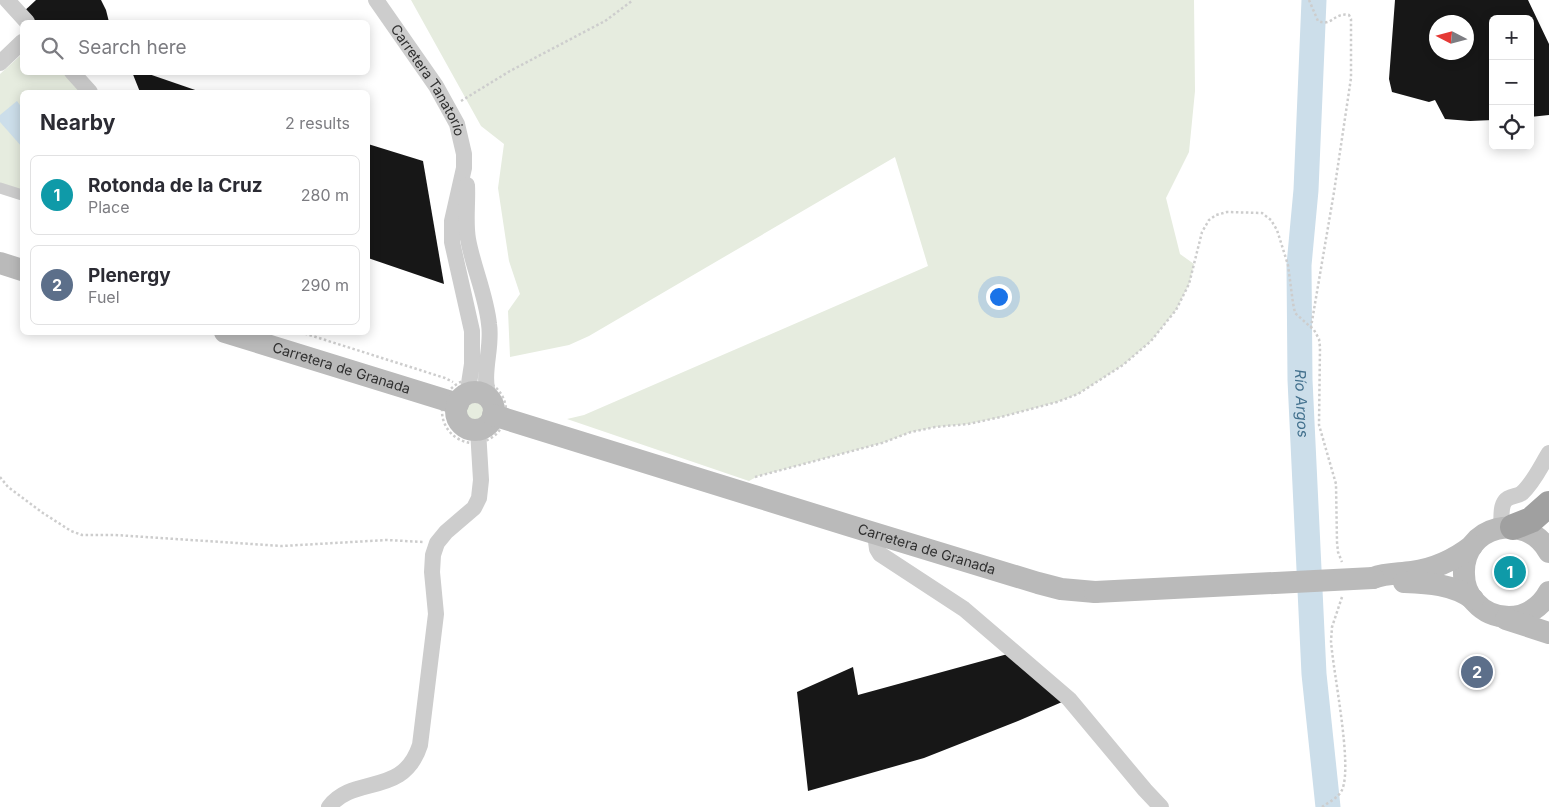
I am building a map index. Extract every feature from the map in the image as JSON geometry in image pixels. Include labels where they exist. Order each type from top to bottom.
[{"type":"highway","points":[[1507,528],[1531,520],[1549,504]]},
{"type":"main road","points":[[0,263],[20,269]]},
{"type":"main road","name":"Carretera de Granada","points":[[236,335],[460,395],[475,392],[486,396],[487,415]]},
{"type":"main road","name":"Carretera de Granada","points":[[460,395],[457,415],[467,428],[487,415],[1044,585],[1070,590],[1095,592],[1373,578],[1432,568],[1456,557],[1472,546],[1484,534],[1507,528]]},
{"type":"main road","points":[[1507,528],[1527,531],[1539,539],[1549,552]]},
{"type":"main road","points":[[1472,546],[1465,561],[1464,574],[1466,588],[1472,599]]},
{"type":"main road","name":"Carretera de Granada","points":[[1373,578],[1392,582],[1418,582],[1459,591],[1472,599],[1482,609],[1549,633]]},
{"type":"main road","points":[[1500,617],[1514,617],[1529,613],[1539,606],[1549,592]]},
{"type":"street","points":[[7,0],[25,20]]},
{"type":"street","name":"Carretera Tanatorio","points":[[376,0],[414,53],[457,124],[464,154],[467,203]]},
{"type":"street","points":[[0,63],[20,44]]},
{"type":"street","points":[[75,75],[88,90]]},
{"type":"street","points":[[461,282],[451,232],[464,168]]},
{"type":"street","points":[[0,188],[20,194]]},
{"type":"street","points":[[329,807],[342,794],[388,781],[398,775],[416,757],[420,745],[436,614],[432,572],[434,555],[437,543],[446,532],[474,508],[479,498],[487,415],[487,392],[479,317],[466,303],[450,293],[465,275],[466,268],[461,230],[467,203]]},
{"type":"street","points":[[467,203],[468,239],[490,324],[486,371]]},
{"type":"street","points":[[460,395],[468,390],[473,349],[472,331],[466,303]]},
{"type":"street","points":[[1507,528],[1502,512],[1504,502],[1524,491],[1534,479],[1549,453]]},
{"type":"street","points":[[875,534],[877,549],[880,554],[964,609],[1070,698],[1161,807]]},
{"type":"path","points":[[449,108],[510,71],[605,21],[633,0]]},
{"type":"path","points":[[1310,0],[1318,21],[1323,23],[1331,21],[1342,13],[1348,15],[1351,19],[1351,78],[1311,328]]},
{"type":"path","points":[[743,492],[749,481],[758,476],[882,443],[911,432],[935,427],[968,424],[1057,402],[1078,394],[1123,365],[1151,341],[1176,310],[1189,284],[1202,232],[1209,220],[1216,215],[1227,212],[1262,213],[1271,220],[1283,247],[1288,265],[1292,303],[1295,313],[1311,328],[1319,339],[1319,425],[1336,484],[1337,542],[1338,552],[1343,565]]},
{"type":"path","points":[[309,335],[445,378],[460,395]]},
{"type":"path","points":[[0,477],[8,487],[43,513],[71,531],[82,535],[115,535],[282,546],[388,540],[415,540],[437,543]]},
{"type":"path","points":[[1322,807],[1341,792],[1345,782],[1345,755],[1331,641],[1332,627],[1343,593]]},
{"type":"shaded area","points":[[411,0],[1194,0],[1195,91],[1189,152],[1166,198],[1180,254],[1194,264],[1189,284],[1176,310],[1151,341],[1123,365],[1078,394],[1057,402],[1001,417],[911,432],[882,443],[758,476],[749,481],[567,419],[584,415],[928,266],[895,157],[589,336],[569,345],[510,357],[508,311],[520,294],[509,261],[498,188],[504,144],[481,126]]},
{"type":"shaded area","points":[[20,56],[20,75],[74,75],[88,90],[20,90],[20,189],[0,183],[0,74]]},
{"type":"shaded area","points":[[470,396],[481,397],[489,404],[486,422],[478,426],[470,425],[464,421],[460,413]]},
{"type":"water","points":[[17,101],[20,105],[20,145],[0,122],[0,115]]},
{"type":"building","points":[[36,0],[101,0],[108,20],[25,20],[20,15]]},
{"type":"building","points":[[1395,0],[1528,0],[1549,44],[1549,115],[1534,117],[1534,15],[1489,15],[1489,120],[1445,119],[1435,100],[1429,102],[1392,92],[1389,79]]},
{"type":"building","points":[[133,75],[152,75],[195,90],[139,90]]},
{"type":"building","points":[[370,145],[423,161],[444,284],[370,259]]},
{"type":"building","points":[[1015,652],[1069,699],[924,758],[808,791],[797,692],[853,667],[858,695]]},
{"type":"waterway","name":"Río Argos","points":[[1314,0],[1306,190],[1299,265],[1300,380],[1314,674],[1328,807]]},
{"type":"place","name":"Rotonda de la Cruz","points":[[1510,572]]},
{"type":"place","name":"Plenergy","points":[[1477,672]]}]
